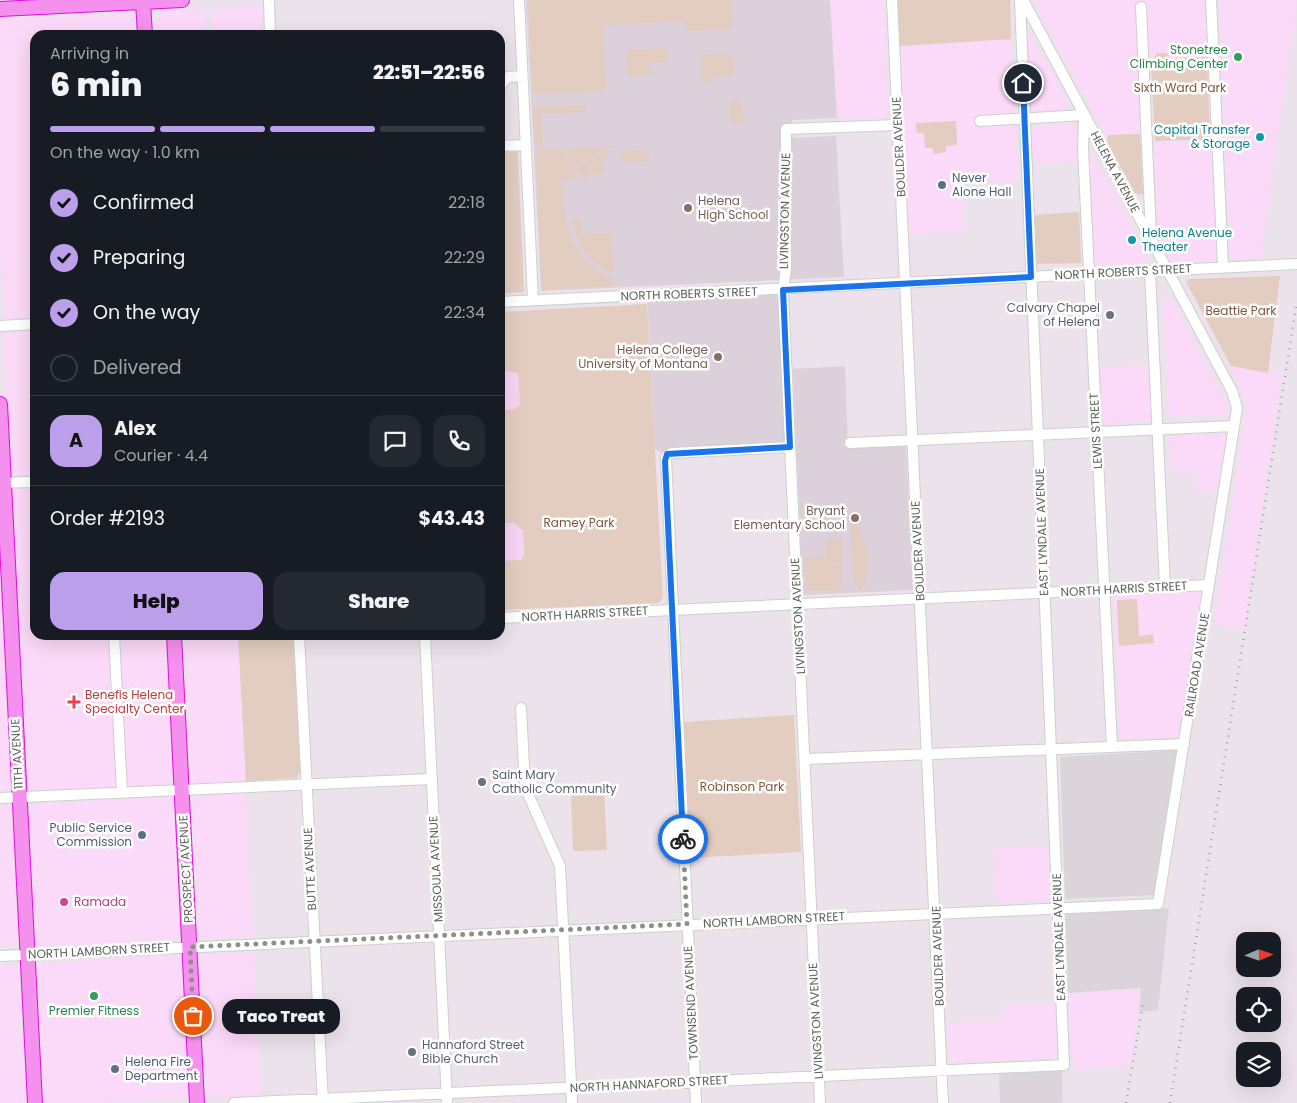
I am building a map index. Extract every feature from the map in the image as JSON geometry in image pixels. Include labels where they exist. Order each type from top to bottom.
[{"type":"highway","points":[[0,9],[77,2],[182,0]]},
{"type":"highway","points":[[143,1],[145,30]]},
{"type":"highway","name":"11TH AVENUE","points":[[0,404],[2,483],[35,1103]]},
{"type":"highway","name":"PROSPECT AVENUE","points":[[174,640],[197,1103]]},
{"type":"street","points":[[269,0],[270,30]]},
{"type":"street","points":[[519,0],[533,300]]},
{"type":"street","name":"BOULDER AVENUE","points":[[892,0],[936,913],[943,1103]]},
{"type":"street","name":"HELENA AVENUE","points":[[1021,0],[1232,391],[1237,408],[1234,426]]},
{"type":"street","name":"EAST LYNDALE AVENUE","points":[[1021,0],[1024,118],[1064,1065]]},
{"type":"street","points":[[1210,0],[1223,267]]},
{"type":"street","points":[[1141,7],[1151,240]]},
{"type":"street","points":[[505,80],[508,77],[522,76]]},
{"type":"street","points":[[980,121],[1084,115]]},
{"type":"street","name":"LEWIS STREET","points":[[1084,115],[1083,149],[1088,274],[1112,747]]},
{"type":"street","name":"LIVINGSTON AVENUE","points":[[820,1103],[783,290],[786,268],[786,129],[898,126]]},
{"type":"street","points":[[505,146],[525,145]]},
{"type":"street","name":"NORTH ROBERTS STREET","points":[[505,302],[783,290],[905,282],[1297,264]]},
{"type":"street","points":[[1150,271],[1165,587]]},
{"type":"street","points":[[0,326],[30,324]]},
{"type":"street","points":[[850,443],[1234,426]]},
{"type":"street","name":"RAILROAD AVENUE","points":[[1158,904],[1234,426]]},
{"type":"street","name":"TOWNSEND AVENUE","points":[[696,1103],[672,610],[667,454],[790,447]]},
{"type":"street","points":[[2,483],[30,482]]},
{"type":"street","name":"NORTH HARRIS STREET","points":[[505,618],[1209,585]]},
{"type":"street","points":[[114,640],[122,793]]},
{"type":"street","name":"BUTTE AVENUE","points":[[299,640],[323,1101]]},
{"type":"street","name":"MISSOULA AVENUE","points":[[425,640],[447,1098]]},
{"type":"street","points":[[520,708],[525,787],[560,866],[572,1103]]},
{"type":"street","points":[[805,759],[1184,744]]},
{"type":"street","points":[[0,798],[431,779]]},
{"type":"street","name":"NORTH LAMBORN STREET","points":[[0,956],[812,918],[1158,904]]},
{"type":"street","name":"NORTH HANNAFORD STREET","points":[[234,1103],[447,1098],[571,1088],[1064,1065]]},
{"type":"shaded area","name":"Helena High School","points":[[526,0],[830,0],[837,118],[792,120],[793,138],[836,136],[844,277],[541,291]]},
{"type":"shaded area","points":[[830,0],[884,0],[888,117],[837,118]]},
{"type":"shaded area","points":[[1033,0],[1206,0],[1208,57],[1171,59],[1166,53],[1148,53],[1148,50],[1138,50],[1141,134],[1105,135]]},
{"type":"shaded area","points":[[1219,0],[1297,0],[1261,257],[1233,259],[1230,256]]},
{"type":"shaded area","points":[[259,6],[262,8],[264,30],[212,30],[211,9]]},
{"type":"shaded area","points":[[204,9],[206,30],[155,30],[155,19],[160,11]]},
{"type":"shaded area","points":[[128,14],[136,18],[136,30],[30,30],[30,316],[4,318],[0,249],[0,20]]},
{"type":"shaded area","points":[[1028,35],[1032,37],[1067,100],[1068,107],[1066,109],[1030,111],[1026,37]]},
{"type":"shaded area","points":[[1011,39],[1018,180],[962,183],[964,232],[909,235],[900,46]]},
{"type":"shaded area","points":[[1077,124],[1079,161],[1031,164],[1030,127]]},
{"type":"shaded area","points":[[1213,139],[1218,256],[1214,261],[1172,264],[1158,235],[1154,142]]},
{"type":"shaded area","points":[[1089,148],[1145,250],[1145,264],[1092,265],[1086,150]]},
{"type":"shaded area","name":"Helena College University of Montana","points":[[783,290],[790,447],[667,454],[655,449],[647,295]]},
{"type":"shaded area","points":[[1165,296],[1171,298],[1229,409],[1226,415],[1169,416],[1163,299]]},
{"type":"shaded area","points":[[30,331],[30,477],[10,478],[3,333]]},
{"type":"shaded area","points":[[1151,365],[1153,418],[1151,420],[1102,425],[1098,367]]},
{"type":"shaded area","name":"Bryant Elementary School","points":[[845,366],[848,447],[906,444],[913,590],[803,595],[793,369]]},
{"type":"shaded area","points":[[1231,366],[1282,374],[1244,629],[1214,625],[1247,405]]},
{"type":"shaded area","points":[[1223,432],[1228,437],[1219,490],[1196,492],[1195,472],[1171,473],[1169,435]]},
{"type":"shaded area","points":[[30,486],[30,640],[168,640],[175,785],[26,792],[11,487]]},
{"type":"shaded area","points":[[0,556],[11,788],[9,791],[0,791]]},
{"type":"shaded area","points":[[1203,591],[1179,736],[1120,738],[1115,595]]},
{"type":"shaded area","points":[[238,640],[246,781],[192,784],[186,641]]},
{"type":"shaded area","points":[[1179,750],[1156,895],[1065,899],[1060,757]]},
{"type":"shaded area","points":[[246,793],[253,937],[204,939],[199,935],[193,798],[197,796]]},
{"type":"shaded area","points":[[174,796],[181,938],[179,940],[40,947],[36,944],[29,811],[32,806],[36,803]]},
{"type":"shaded area","points":[[0,805],[9,805],[12,808],[18,942],[14,945],[0,946]]},
{"type":"shaded area","points":[[1049,846],[1052,899],[995,902],[993,848]]},
{"type":"shaded area","points":[[1169,908],[1158,1010],[1139,1012],[1141,988],[1068,993],[1065,912]]},
{"type":"shaded area","points":[[254,952],[261,1096],[210,1098],[207,1094],[200,958],[204,954]]},
{"type":"shaded area","points":[[179,955],[183,957],[189,1096],[186,1099],[44,1103],[38,964],[44,962]]},
{"type":"shaded area","points":[[0,965],[14,965],[19,969],[26,1103],[0,1103]]},
{"type":"shaded area","points":[[1141,988],[1131,1065],[1073,1070],[1068,993]]},
{"type":"shaded area","points":[[1057,1003],[1060,1057],[949,1063],[947,1023],[1001,1020],[1001,1005]]},
{"type":"shaded area","points":[[1062,1070],[1063,1103],[1000,1103],[999,1072]]},
{"type":"green space","points":[[530,0],[731,0],[732,29],[686,31],[685,21],[603,25],[605,89],[601,91],[532,94],[528,4]]},
{"type":"green space","points":[[898,0],[1010,0],[1011,39],[900,46]]},
{"type":"green space","points":[[667,48],[667,62],[650,63],[650,75],[628,76],[627,50]]},
{"type":"green space","name":"Sixth Ward Park","points":[[1157,53],[1166,53],[1171,59],[1207,57],[1210,139],[1155,141],[1151,65]]},
{"type":"green space","points":[[732,54],[733,75],[714,75],[714,81],[702,82],[700,55]]},
{"type":"green space","points":[[733,100],[740,102],[746,123],[736,124],[731,121],[729,106]]},
{"type":"green space","points":[[586,105],[586,112],[542,113],[543,146],[535,146],[533,107]]},
{"type":"green space","points":[[956,121],[957,145],[946,146],[946,152],[933,154],[933,148],[925,148],[924,133],[917,133],[916,123]]},
{"type":"green space","points":[[1140,134],[1143,193],[1140,195],[1135,193],[1107,142],[1108,135]]},
{"type":"green space","points":[[615,146],[615,149],[607,149],[575,165],[567,151],[567,149]]},
{"type":"green space","points":[[535,149],[564,149],[579,178],[562,180],[564,209],[572,239],[588,263],[600,272],[614,278],[614,286],[542,290]]},
{"type":"green space","points":[[648,150],[649,161],[622,162],[621,152]]},
{"type":"green space","points":[[505,151],[518,152],[524,292],[505,294]]},
{"type":"green space","points":[[607,151],[609,155],[601,163],[606,172],[587,174],[587,179],[583,179],[576,167]]},
{"type":"green space","points":[[1079,212],[1081,263],[1036,264],[1035,215]]},
{"type":"green space","points":[[571,220],[582,220],[582,234],[611,233],[613,272],[597,264],[586,252]]},
{"type":"green space","name":"Beattie Park","points":[[1280,276],[1268,373],[1231,366],[1186,282],[1189,279]]},
{"type":"green space","name":"Ramey Park","points":[[647,304],[663,598],[658,603],[505,610],[505,312]]},
{"type":"green space","points":[[850,518],[861,533],[867,552],[867,571],[862,589],[859,589],[854,582]]},
{"type":"green space","points":[[825,539],[841,539],[842,563],[826,564]]},
{"type":"green space","points":[[825,556],[826,565],[841,566],[842,590],[807,591],[804,557]]},
{"type":"green space","points":[[1137,599],[1139,636],[1153,634],[1154,643],[1119,646],[1117,600]]},
{"type":"green space","points":[[238,640],[294,640],[300,771],[297,778],[246,781]]},
{"type":"green space","name":"Robinson Park","points":[[794,715],[801,852],[689,858],[683,722]]},
{"type":"green space","points":[[604,789],[607,850],[573,851],[571,790]]},
{"type":"sand","points":[[505,371],[518,373],[520,405],[514,410],[505,409]]},
{"type":"sand","points":[[505,523],[514,523],[523,531],[524,555],[521,560],[505,561]]},
{"type":"railway","points":[[1170,1103],[1297,301]]},
{"type":"railway","points":[[1126,1103],[1143,1004]]},
{"type":"way so far","points":[[193,1016],[190,947],[687,924],[683,839]]},
{"type":"place","name":"Stonetree Climbing Center","points":[[1238,57]]},
{"type":"place","name":"Capital Transfer & Storage","points":[[1260,137]]},
{"type":"place","name":"Never Alone Hall","points":[[942,185]]},
{"type":"place","name":"Helena High School","points":[[688,208]]},
{"type":"place","name":"Helena Avenue Theater","points":[[1132,240]]},
{"type":"place","name":"Calvary Chapel of Helena","points":[[1110,315]]},
{"type":"place","name":"Helena College University of Montana","points":[[718,357]]},
{"type":"place","name":"Bryant Elementary School","points":[[855,518]]},
{"type":"place","name":"Benefis Helena Specialty Center","points":[[74,702]]},
{"type":"place","name":"Saint Mary Catholic Community","points":[[482,782]]},
{"type":"place","name":"Public Service Commission","points":[[142,835]]},
{"type":"place","name":"Ramada","points":[[64,902]]},
{"type":"place","name":"Premier Fitness","points":[[94,996]]},
{"type":"place","name":"Taco Treat","points":[[193,1016]]},
{"type":"place","name":"Hannaford Street Bible Church","points":[[412,1052]]},
{"type":"place","name":"Helena Fire Department","points":[[115,1069]]},
{"type":"route","points":[[683,839],[665,461],[667,454],[790,447],[783,290],[905,282],[1031,277],[1023,83]]}]
